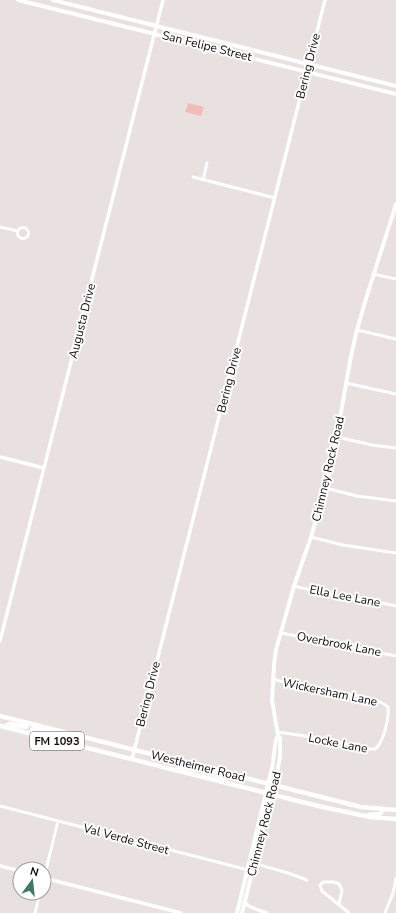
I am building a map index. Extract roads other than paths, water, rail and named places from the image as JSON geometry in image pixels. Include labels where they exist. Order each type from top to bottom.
[{"type":"main road","name":"San Felipe Street","points":[[18,0],[396,94]]},
{"type":"main road","name":"San Felipe Street","points":[[53,0],[396,86]]},
{"type":"main road","points":[[52,8],[53,0]]},
{"type":"main road","points":[[220,50],[222,42]]},
{"type":"main road","name":"Chimney Rock Road","points":[[242,913],[252,871],[252,863],[269,794],[274,786],[277,757],[275,738],[278,734],[272,700],[276,650],[294,586],[311,537],[325,488],[337,437],[346,383],[358,330],[374,274],[394,220],[396,204]]},
{"type":"main road","name":"Westheimer Road","points":[[0,716],[360,807],[396,810]]},
{"type":"main road","points":[[2,726],[10,724],[26,727],[28,724]]},
{"type":"main road","name":"Westheimer Road","points":[[2,726],[29,734],[362,816],[396,819]]},
{"type":"main road","points":[[29,734],[33,729],[54,734],[59,731]]},
{"type":"main road","name":"Chimney Rock Road","points":[[269,794],[268,784],[277,757]]},
{"type":"main road","points":[[177,770],[183,767],[196,770],[204,762]]},
{"type":"main road","points":[[202,777],[205,772],[225,778],[232,775]]},
{"type":"main road","points":[[362,816],[380,814],[384,810]]},
{"type":"main road","name":"Chimney Rock Road","points":[[237,913],[247,869],[252,863]]},
{"type":"street","name":"Augusta Drive","points":[[0,641],[163,0]]},
{"type":"street","name":"Bering Drive","points":[[132,759],[325,0]]},
{"type":"street","points":[[203,180],[208,163]]},
{"type":"street","points":[[193,177],[275,198]]},
{"type":"street","points":[[0,226],[18,231]]},
{"type":"street","points":[[374,274],[396,279]]},
{"type":"street","points":[[358,330],[396,339]]},
{"type":"street","points":[[346,383],[396,394]]},
{"type":"street","points":[[337,437],[372,445],[396,448]]},
{"type":"street","points":[[0,457],[44,468]]},
{"type":"street","points":[[325,488],[358,496],[396,501]]},
{"type":"street","points":[[311,537],[343,545],[396,553]]},
{"type":"street","name":"Ella Lee Lane","points":[[294,586],[336,596],[373,600],[396,606]]},
{"type":"street","name":"Overbrook Lane","points":[[281,633],[396,656]]},
{"type":"street","name":"Wickersham Lane","points":[[273,679],[315,690],[365,697],[384,703],[388,707],[389,714],[385,729]]},
{"type":"street","name":"Locke Lane","points":[[278,734],[331,740],[369,749],[375,749],[381,742],[385,729]]},
{"type":"street","name":"Val Verde Street","points":[[0,806],[252,871]]},
{"type":"street","points":[[48,861],[58,821]]},
{"type":"street","points":[[252,863],[307,880]]},
{"type":"street","points":[[0,866],[12,869]]},
{"type":"street","points":[[385,913],[393,893],[396,878]]},
{"type":"street","points":[[52,880],[181,913]]},
{"type":"street","points":[[339,904],[342,890],[339,884],[334,882],[323,882],[320,885],[322,891],[349,913]]},
{"type":"street","points":[[35,913],[38,901]]},
{"type":"street","points":[[244,902],[246,905],[267,913]]}]
